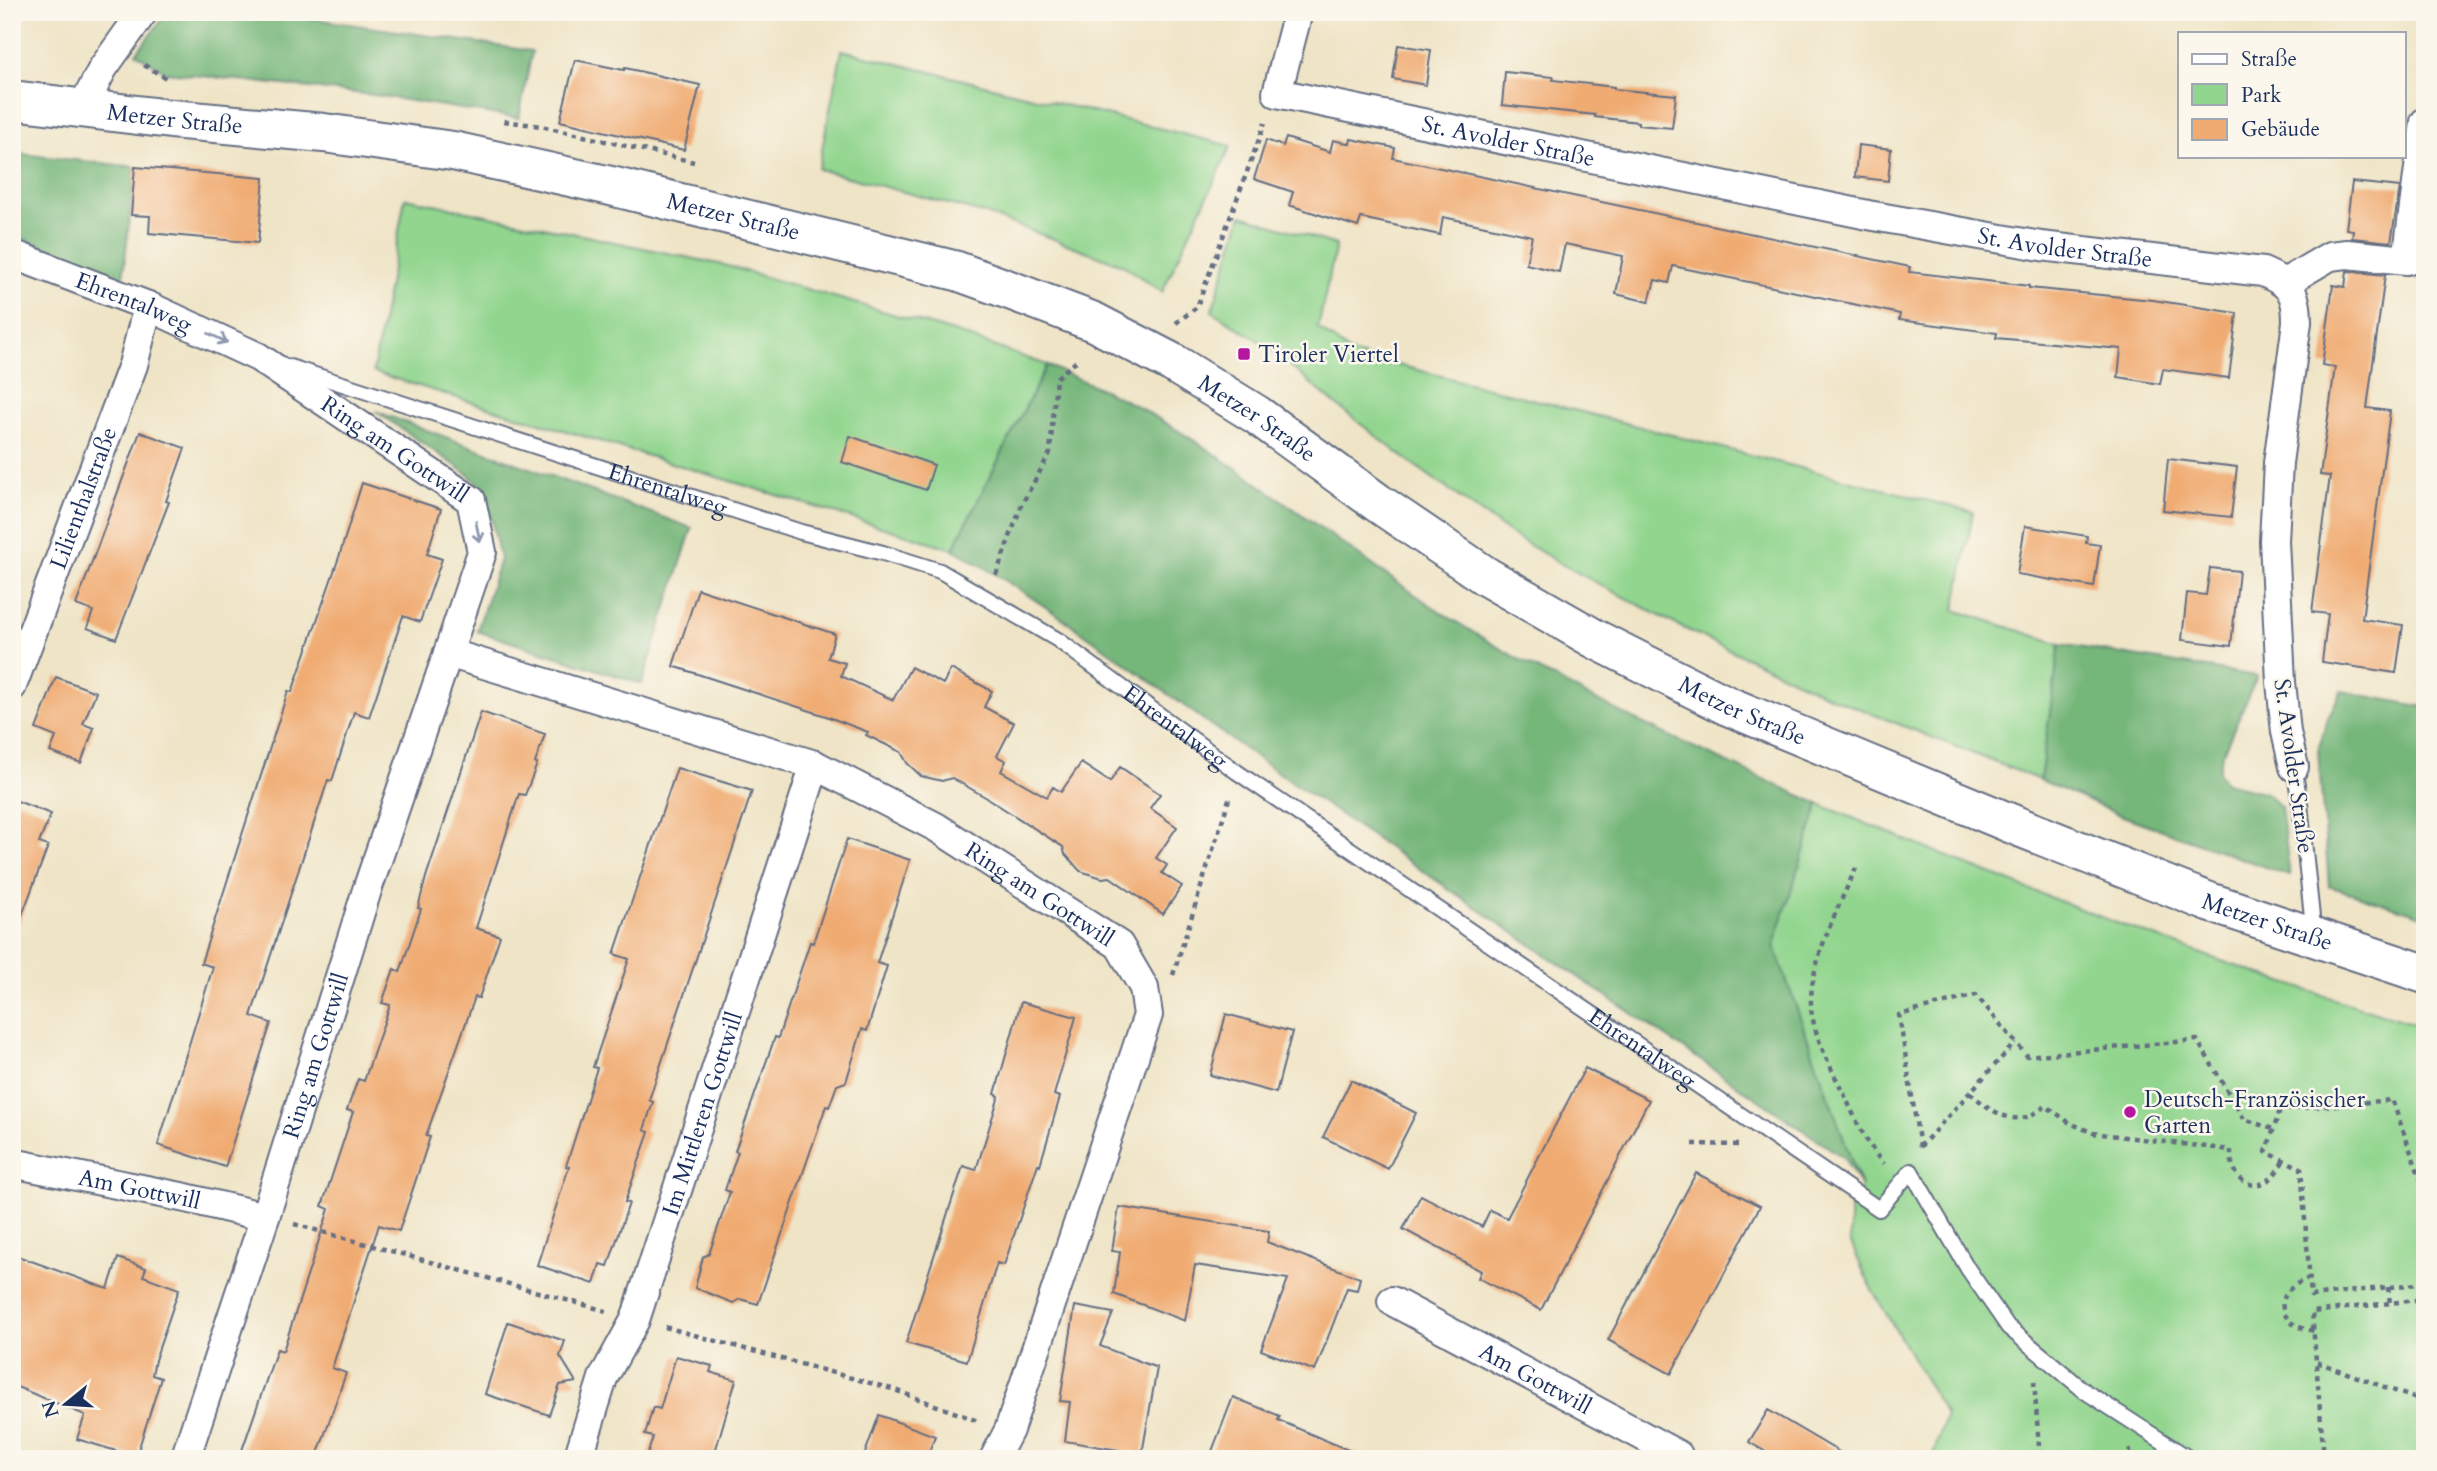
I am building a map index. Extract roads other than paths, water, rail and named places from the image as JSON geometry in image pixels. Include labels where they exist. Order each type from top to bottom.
[{"type":"main road","name":"Metzer Straße","points":[[12,100],[171,120],[396,142],[506,161],[957,271],[1015,292],[1094,322],[1173,363],[1257,415],[1378,503],[1487,577],[1595,639],[1705,694],[1766,722],[2209,902],[2425,974]]},
{"type":"street","points":[[83,107],[103,68],[143,12]]},
{"type":"street","name":"St. Avolder Straße","points":[[1298,12],[1277,93],[1868,215],[2042,246],[2263,272],[2286,282],[2297,302],[2297,322],[2278,463],[2274,541],[2281,682],[2286,732],[2294,766]]},
{"type":"street","points":[[2286,282],[2330,256],[2347,254],[2407,260],[2425,122]]},
{"type":"street","name":"Ehrentalweg","points":[[12,254],[148,306],[258,357]]},
{"type":"street","name":"Lilienthalstraße","points":[[12,686],[133,365],[148,306]]},
{"type":"street","name":"Ring am Gottwill","points":[[185,1459],[368,890],[482,552],[471,500],[258,357]]},
{"type":"street","name":"Ring am Gottwill","points":[[448,653],[815,765],[936,827],[1119,945],[1144,988],[1148,1015],[1009,1430],[994,1459]]},
{"type":"street","name":"Im Mittleren Gottwill","points":[[578,1459],[603,1378],[635,1320],[815,765]]},
{"type":"street","name":"Am Gottwill","points":[[12,1163],[265,1217]]},
{"type":"street","name":"Am Gottwill","points":[[1392,1301],[1679,1458]]},
{"type":"lane","name":"Ehrentalweg","points":[[258,357],[801,532],[940,571],[987,597],[1058,640],[1237,772],[1880,1209],[1911,1171],[1968,1269],[2008,1327],[2086,1392],[2190,1459]]},
{"type":"lane","name":"St. Avolder Straße","points":[[2294,766],[2314,937]]},
{"type":"place","name":"Tiroler Viertel","points":[[1244,354]]},
{"type":"place","name":"Deutsch-Französischer Garten","points":[[2130,1112]]}]
